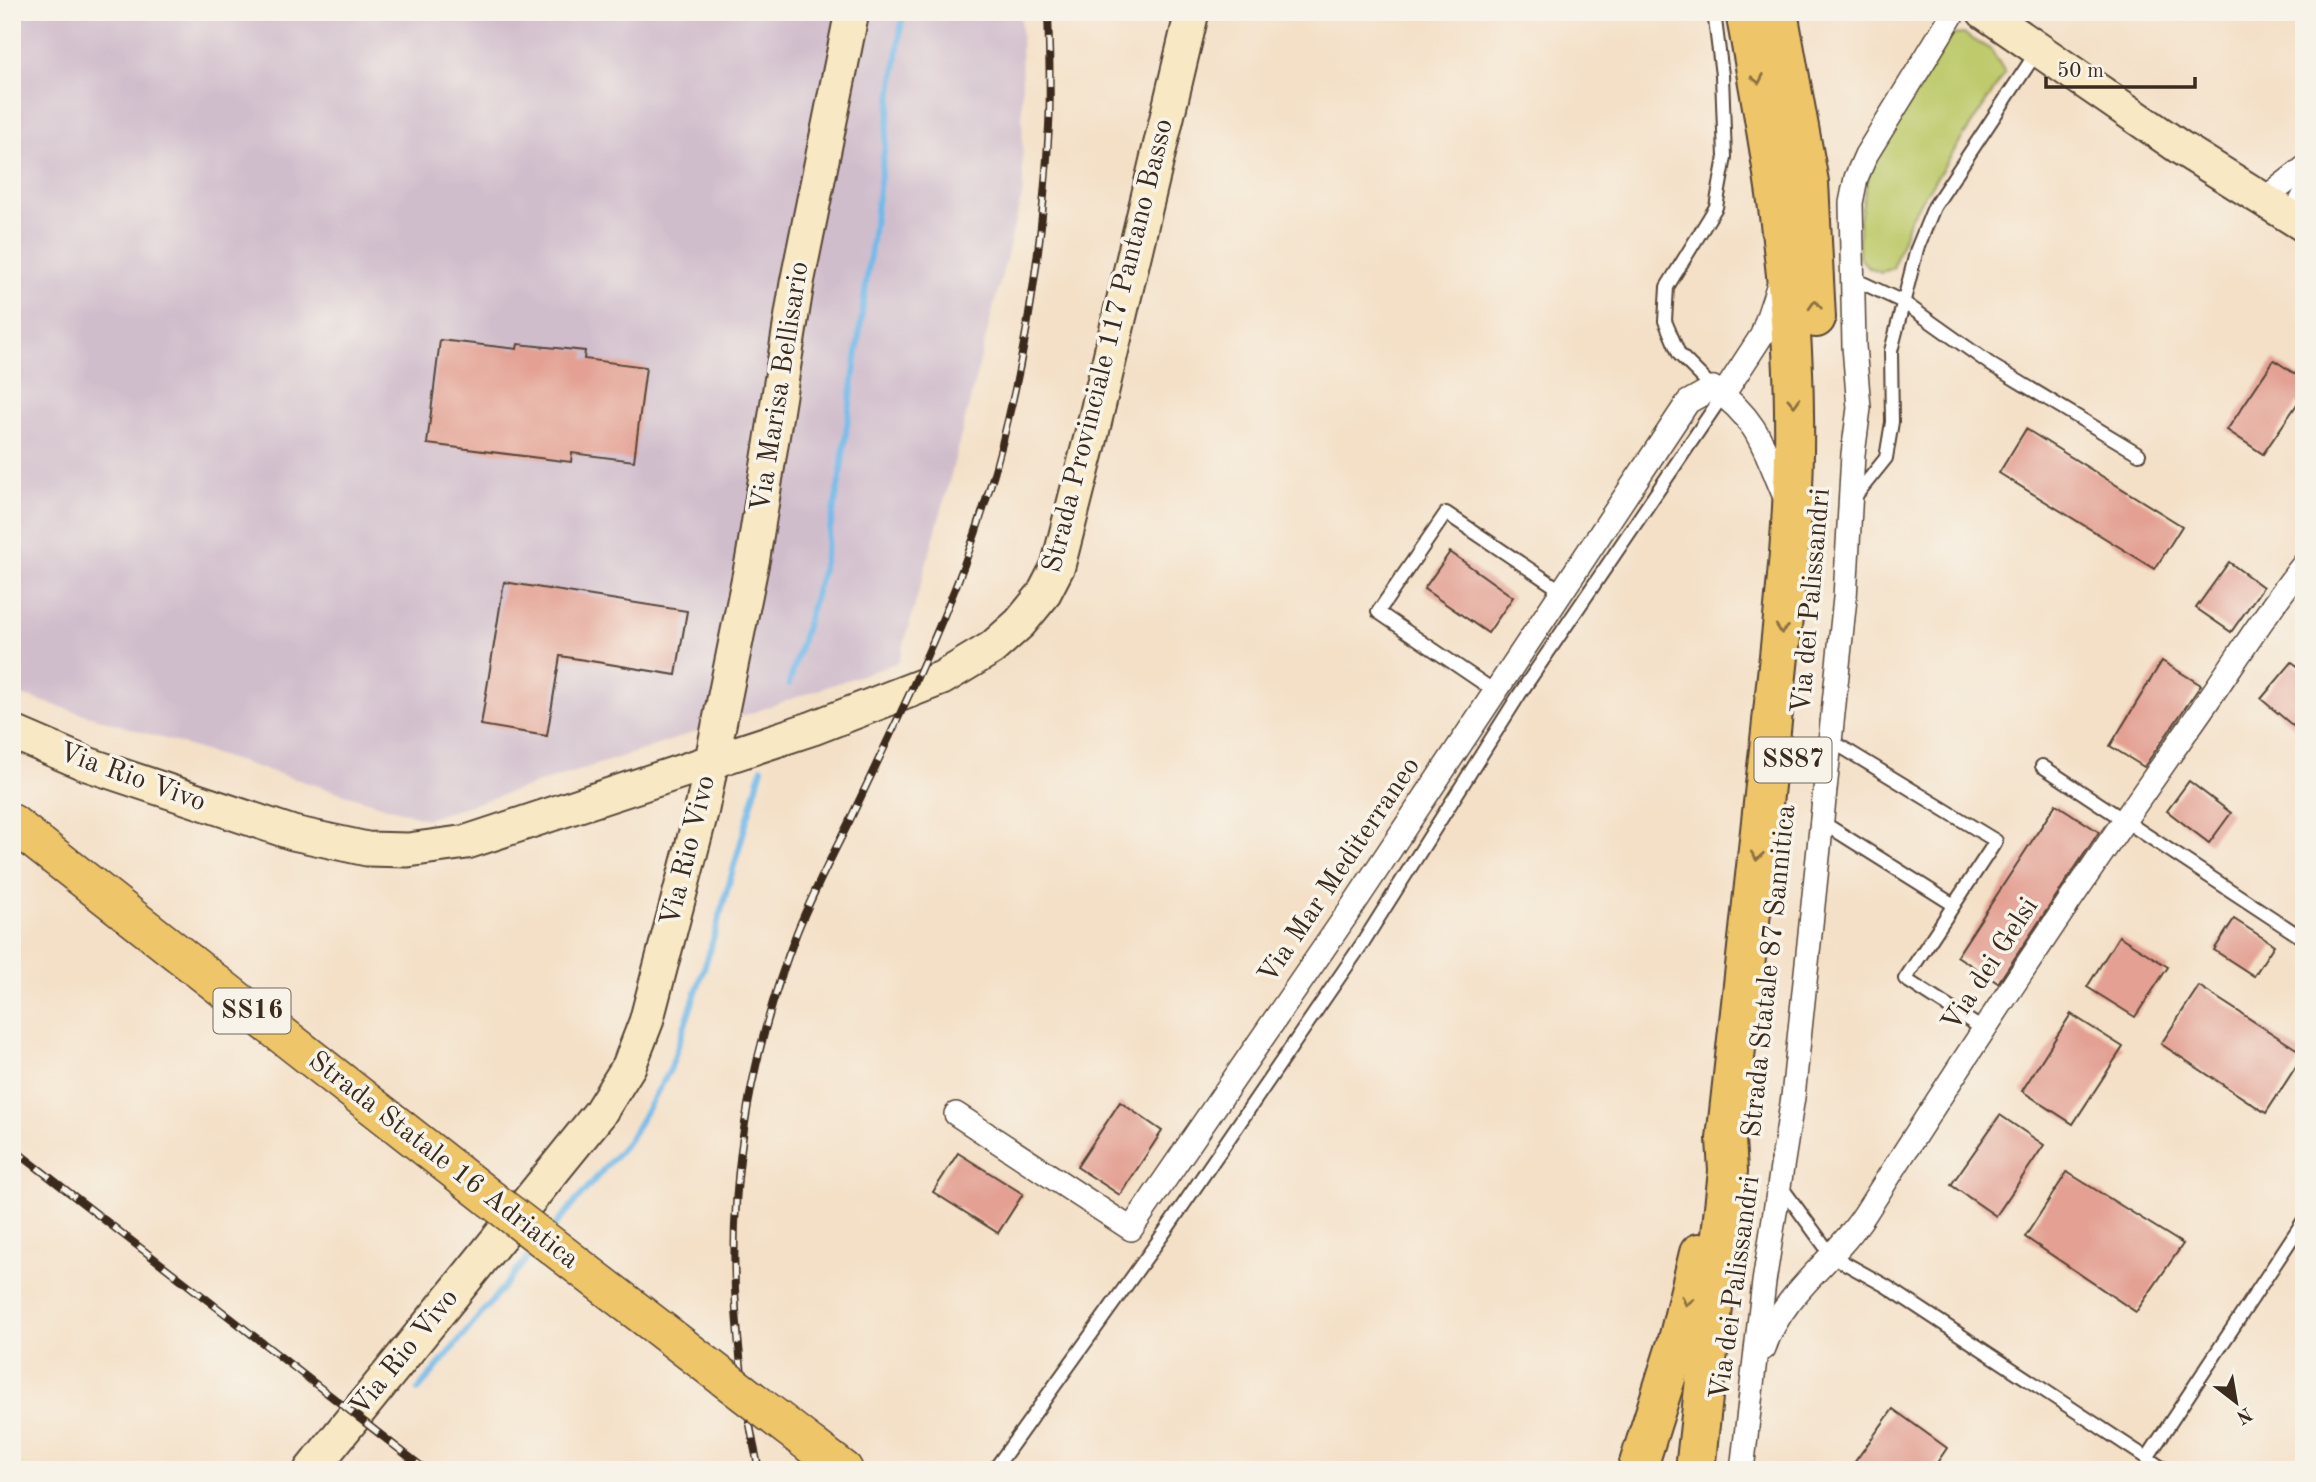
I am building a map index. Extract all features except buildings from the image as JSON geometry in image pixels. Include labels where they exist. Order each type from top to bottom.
[{"type":"highway","name":"Strada Statale 87 Sannitica","points":[[1726,1139],[1783,619],[1791,512],[1794,415],[1786,265],[1768,135],[1745,12]]},
{"type":"highway","name":"Strada Statale 87 Sannitica","points":[[1713,1470],[1800,700],[1815,525],[1819,409],[1809,182],[1783,24]]},
{"type":"highway","points":[[1637,1470],[1678,1340],[1715,1169],[1726,1139]]},
{"type":"highway","name":"SS87","points":[[1695,1470],[1728,1171],[1726,1139]]},
{"type":"main road","name":"Strada Statale 16 Adriatica","points":[[12,823],[491,1199],[844,1470]]},
{"type":"street","name":"Via Marisa Bellisario","points":[[710,762],[753,557],[797,283],[852,12]]},
{"type":"street","name":"Strada Provinciale 117 Pantano Basso","points":[[710,762],[813,729],[942,678],[992,648],[1043,595],[1058,566],[1091,438],[1192,12]]},
{"type":"street","name":"Via dei Palissandri","points":[[1742,1470],[1764,1282],[1780,1185],[1845,598],[1859,408],[1851,203],[1856,178],[1866,155],[1955,12]]},
{"type":"street","points":[[1984,12],[2263,200],[2300,213]]},
{"type":"street","points":[[2263,200],[2304,168]]},
{"type":"street","points":[[1786,265],[1762,335],[1718,392],[1761,438],[1791,512]]},
{"type":"street","name":"Via Mar Mediterraneo","points":[[956,1114],[1131,1230],[1496,692],[1688,402],[1718,392]]},
{"type":"street","name":"Via dei Gelsi","points":[[1749,1405],[1764,1346],[1773,1325],[1793,1293],[1853,1232],[1983,1030],[2124,821],[2281,593],[2304,564]]},
{"type":"street","name":"Via Rio Vivo","points":[[12,732],[84,763],[240,816],[293,833],[367,849],[408,850],[467,842],[710,762],[702,809],[646,1022],[629,1066],[600,1114],[312,1470]]},
{"type":"lane","points":[[994,1470],[1166,1230],[1354,955],[1527,683],[1718,392],[1679,354],[1665,321],[1667,287],[1716,207],[1725,157],[1722,75],[1714,12]]},
{"type":"lane","points":[[1850,502],[1886,458],[1892,422],[1891,351],[1917,248],[1934,207],[2038,50]]},
{"type":"lane","points":[[1853,278],[1903,302],[1993,366],[2139,454]]},
{"type":"lane","points":[[1496,692],[1378,612],[1446,513],[1562,592]]},
{"type":"lane","points":[[1830,740],[1996,841],[1905,979],[1983,1030]]},
{"type":"lane","points":[[2042,766],[2304,939]]},
{"type":"lane","points":[[1822,822],[1954,905]]},
{"type":"lane","points":[[1780,1185],[1832,1256],[1886,1286],[2165,1470]]},
{"type":"lane","points":[[2147,1458],[2304,1220]]},
{"type":"shaded area","points":[[12,12],[1021,12],[1023,192],[945,498],[899,662],[646,749],[426,819],[12,692]]},
{"type":"green space","points":[[1964,34],[1991,50],[2005,73],[1910,218],[1893,268],[1881,273],[1869,268],[1859,257],[1859,223],[1870,166],[1952,35]]},
{"type":"waterway","points":[[789,684],[822,572],[840,477],[903,12]]},
{"type":"waterway","points":[[551,1230],[629,1140],[670,1070],[710,950],[762,768]]},
{"type":"waterway","points":[[418,1390],[535,1249]]},
{"type":"railway","points":[[759,1470],[746,1400],[734,1265],[736,1198],[756,1066],[774,999],[797,932],[938,630],[964,565],[998,459],[1023,349],[1040,237],[1050,112],[1048,12]]},
{"type":"railway","points":[[12,1148],[426,1470]]}]
